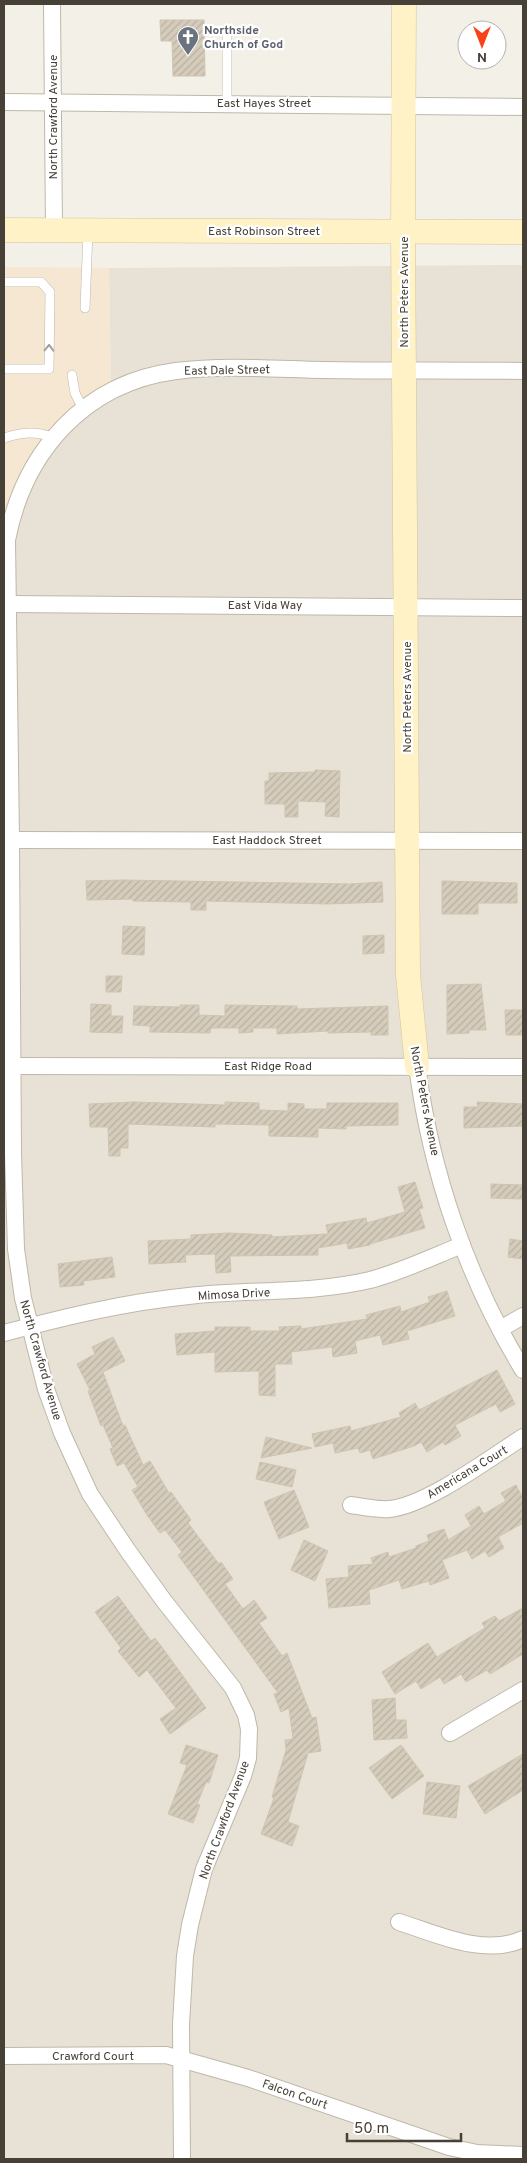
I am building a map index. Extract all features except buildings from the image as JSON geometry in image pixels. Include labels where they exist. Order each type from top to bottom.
[{"type":"street","name":"North Crawford Avenue","points":[[52,4],[54,230]]},
{"type":"street","name":"North Peters Avenue","points":[[404,4],[403,231],[408,975],[422,1098],[440,1174],[462,1245],[500,1328],[523,1370]]},
{"type":"street","name":"East Hayes Street","points":[[4,102],[523,107]]},
{"type":"street","name":"East Robinson Street","points":[[4,230],[523,232]]},
{"type":"street","name":"East Dale Street","points":[[7,523],[28,475],[53,437],[97,398],[136,380],[176,371],[231,368],[523,371]]},
{"type":"street","name":"North Crawford Avenue","points":[[7,523],[8,604],[6,641],[11,840],[7,936],[13,1066],[12,1153],[16,1249],[23,1298],[46,1388],[62,1433],[90,1494],[164,1601],[233,1688],[246,1715],[250,1743],[243,1776],[204,1869],[190,1925],[182,1993],[182,2159]]},
{"type":"street","name":"East Vida Way","points":[[8,604],[523,608]]},
{"type":"street","name":"East Haddock Street","points":[[11,840],[523,841]]},
{"type":"street","name":"East Ridge Road","points":[[13,1066],[523,1067]]},
{"type":"street","name":"Mimosa Drive","points":[[4,1333],[74,1315],[190,1296],[298,1291],[341,1286],[371,1280],[462,1245]]},
{"type":"street","points":[[500,1328],[523,1316]]},
{"type":"street","name":"Americana Court","points":[[351,1505],[386,1510],[414,1502],[434,1493],[523,1437]]},
{"type":"street","points":[[450,1732],[523,1690]]},
{"type":"street","points":[[399,1922],[473,1944],[499,1945],[523,1939]]},
{"type":"street","name":"Crawford Court","points":[[4,2056],[166,2055],[182,2059]]},
{"type":"street","name":"Falcon Court","points":[[182,2059],[248,2078],[449,2147],[493,2154],[523,2156]]},
{"type":"lane","points":[[226,31],[226,103]]},
{"type":"lane","points":[[85,308],[88,230]]},
{"type":"lane","points":[[4,282],[41,282],[50,292],[50,302],[49,369],[4,369]]},
{"type":"lane","points":[[72,375],[75,394],[83,409]]},
{"type":"lane","points":[[4,438],[22,432],[35,432],[53,437]]},
{"type":"shaded area","points":[[523,265],[523,2159],[4,2159],[4,637],[17,524],[32,482],[54,446],[111,387],[109,268]]},
{"type":"shaded area","points":[[4,267],[109,268],[111,387],[91,399],[10,505],[4,637]]},
{"type":"place","name":"Northside Church of God","points":[[188,56]]}]
